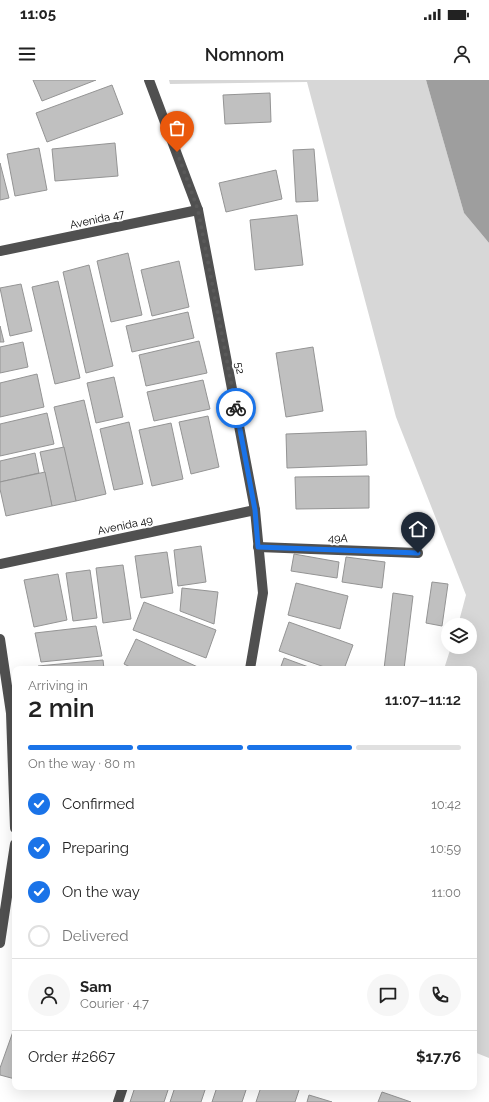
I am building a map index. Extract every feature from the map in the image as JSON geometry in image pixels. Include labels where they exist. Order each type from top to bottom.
[{"type":"street","name":"52","points":[[149,80],[198,210],[255,510],[263,593],[251,666]]},
{"type":"street","name":"Avenida 47","points":[[0,251],[198,210]]},
{"type":"street","name":"Avenida 49","points":[[0,564],[255,510]]},
{"type":"street","name":"49A","points":[[258,547],[418,553]]},
{"type":"street","points":[[0,639],[11,713],[12,742]]},
{"type":"street","points":[[0,943],[12,864]]},
{"type":"street","points":[[118,1102],[122,1090]]},
{"type":"shaded area","points":[[169,80],[426,80],[464,213],[489,243],[489,1058],[477,1053],[477,666],[445,666],[449,654],[477,654],[477,618],[460,618],[466,595],[396,417],[307,82],[170,84]]},
{"type":"shaded area","points":[[426,80],[489,80],[489,243],[464,213]]},
{"type":"building","points":[[33,80],[96,80],[42,101]]},
{"type":"building","points":[[112,85],[123,114],[47,142],[36,113]]},
{"type":"building","points":[[270,93],[271,122],[225,124],[223,95]]},
{"type":"building","points":[[115,143],[118,176],[55,181],[52,149]]},
{"type":"building","points":[[39,148],[47,190],[15,196],[7,154]]},
{"type":"building","points":[[314,149],[318,201],[296,202],[293,150]]},
{"type":"building","points":[[0,163],[9,198],[0,200]]},
{"type":"building","points":[[276,170],[282,199],[226,212],[219,183]]},
{"type":"building","points":[[297,215],[303,265],[255,270],[250,220]]},
{"type":"building","points":[[128,253],[142,315],[111,322],[97,261]]},
{"type":"building","points":[[179,261],[189,307],[152,316],[141,270]]},
{"type":"building","points":[[89,265],[113,366],[86,373],[63,272]]},
{"type":"building","points":[[58,281],[80,378],[55,384],[32,287]]},
{"type":"building","points":[[21,284],[32,331],[10,336],[0,288]]},
{"type":"building","points":[[188,312],[194,338],[132,352],[126,326]]},
{"type":"building","points":[[0,326],[4,342],[0,342]]},
{"type":"building","points":[[199,341],[207,373],[146,386],[139,355]]},
{"type":"building","points":[[23,342],[28,367],[0,373],[0,347]]},
{"type":"building","points":[[313,347],[323,411],[286,417],[276,353]]},
{"type":"building","points":[[37,374],[44,407],[0,417],[0,383]]},
{"type":"building","points":[[114,377],[123,417],[96,423],[87,383]]},
{"type":"building","points":[[203,380],[210,409],[154,421],[147,392]]},
{"type":"building","points":[[84,400],[106,494],[76,501],[54,407]]},
{"type":"building","points":[[47,413],[54,444],[0,456],[0,424]]},
{"type":"building","points":[[208,416],[219,467],[191,474],[179,422]]},
{"type":"building","points":[[129,422],[143,484],[114,490],[100,429]]},
{"type":"building","points":[[171,423],[183,479],[152,486],[139,430]]},
{"type":"building","points":[[366,431],[367,465],[287,468],[286,434]]},
{"type":"building","points":[[64,447],[76,501],[52,506],[40,452]]},
{"type":"building","points":[[35,453],[39,473],[0,482],[0,461]]},
{"type":"building","points":[[45,472],[52,506],[6,516],[0,489],[0,482]]},
{"type":"building","points":[[369,476],[369,508],[296,509],[295,477]]},
{"type":"building","points":[[201,546],[206,582],[178,586],[174,550]]},
{"type":"building","points":[[167,552],[173,593],[141,598],[135,556]]},
{"type":"building","points":[[294,554],[339,562],[337,578],[291,571]]},
{"type":"building","points":[[346,557],[385,562],[382,588],[342,582]]},
{"type":"building","points":[[123,565],[131,619],[103,623],[96,568]]},
{"type":"building","points":[[90,570],[97,618],[73,621],[66,573]]},
{"type":"building","points":[[58,574],[67,620],[34,627],[24,580]]},
{"type":"building","points":[[432,582],[448,584],[443,618],[441,618],[441,626],[426,623]]},
{"type":"building","points":[[296,583],[348,596],[340,629],[288,615]]},
{"type":"building","points":[[182,588],[218,592],[214,624],[180,611]]},
{"type":"building","points":[[393,593],[413,596],[404,666],[384,666]]},
{"type":"building","points":[[144,602],[216,630],[206,658],[133,630]]},
{"type":"building","points":[[289,622],[353,645],[345,666],[322,666],[279,651]]},
{"type":"building","points":[[96,626],[102,656],[41,662],[35,633]]},
{"type":"building","points":[[136,639],[196,666],[128,666],[124,664]]},
{"type":"building","points":[[284,658],[306,666],[281,666]]},
{"type":"building","points":[[103,660],[104,666],[38,666]]},
{"type":"building","points":[[12,1034],[12,1078],[0,1075],[0,1068]]},
{"type":"building","points":[[134,1090],[168,1090],[164,1102],[130,1102]]},
{"type":"building","points":[[174,1090],[205,1090],[201,1102],[170,1102]]},
{"type":"building","points":[[216,1090],[246,1090],[242,1102],[212,1102]]},
{"type":"building","points":[[260,1090],[299,1090],[295,1102],[256,1102]]},
{"type":"building","points":[[382,1092],[411,1102],[378,1102]]},
{"type":"building","points":[[309,1095],[332,1102],[307,1102]]},
{"type":"way so far","points":[[177,152],[198,210],[236,408]]},
{"type":"route","points":[[236,408],[255,510],[258,547],[418,553]]}]
